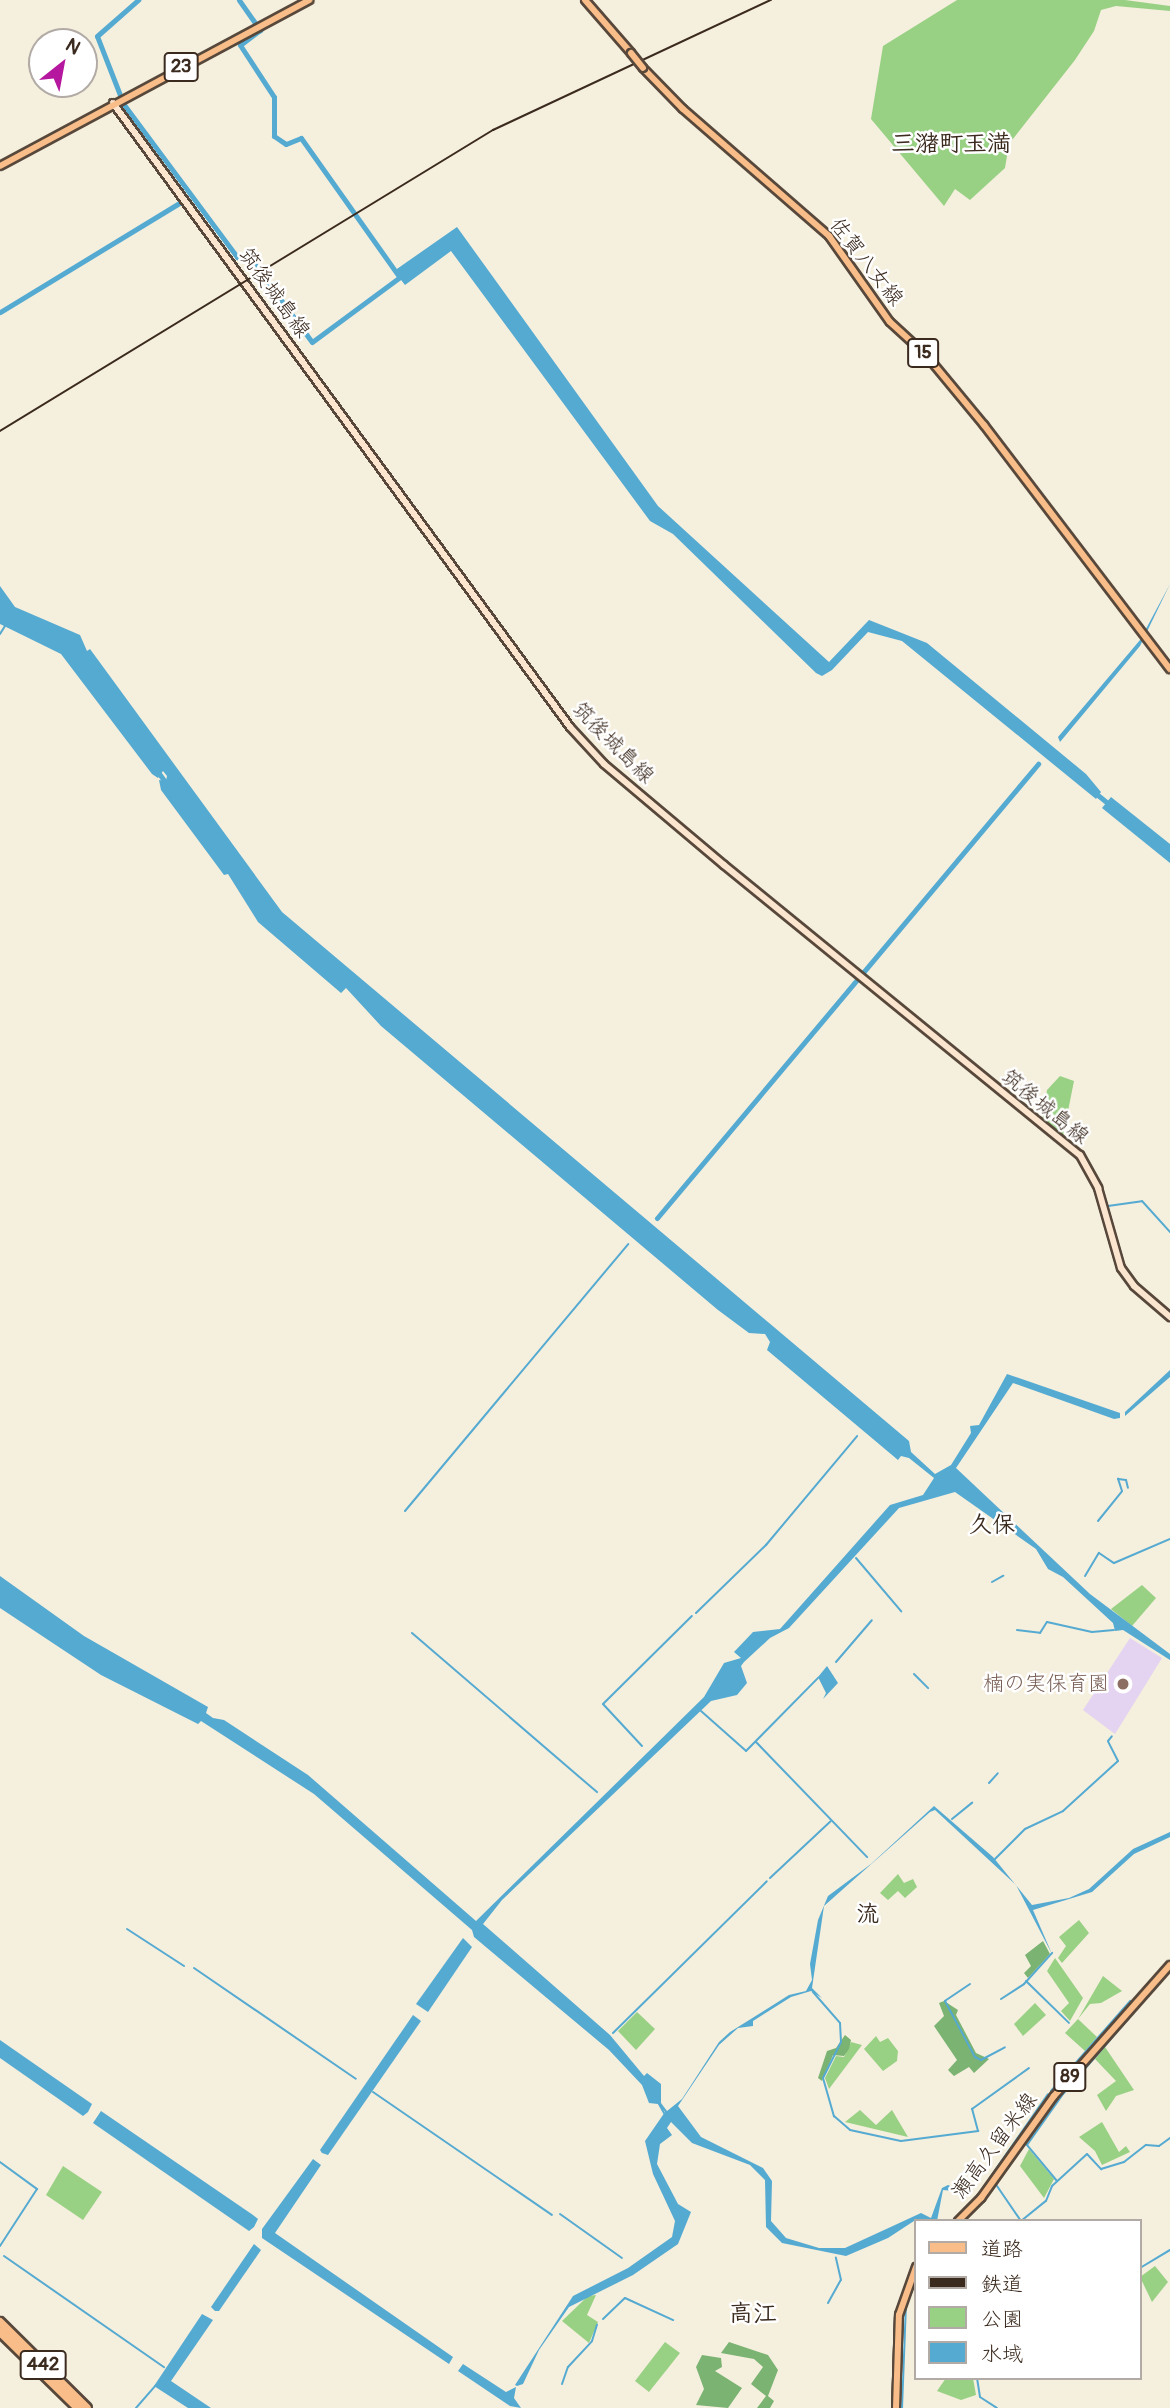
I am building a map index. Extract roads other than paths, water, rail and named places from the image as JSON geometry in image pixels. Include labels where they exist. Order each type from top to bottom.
[{"type":"highway","name":"442","points":[[0,2322],[87,2408]]},
{"type":"highway","name":"442","points":[[0,2332],[78,2408]]},
{"type":"main road","name":"23","points":[[0,166],[309,0]]},
{"type":"main road","name":"佐賀八女線","points":[[585,0],[643,68],[683,109],[829,236],[890,322],[968,404],[1170,669]]},
{"type":"main road","name":"筑後城島線","points":[[113,103],[570,727],[604,764],[866,983],[1080,1155],[1098,1188],[1121,1268],[1134,1286],[1170,1317]]},
{"type":"main road","name":"瀬高久留米線","points":[[960,2219],[981,2198],[1054,2096],[1170,1965]]},
{"type":"main road","points":[[896,2408],[899,2315],[914,2273]]},
{"type":"water","points":[[457,227],[658,506],[829,662],[869,620],[927,643],[1086,774],[1101,792],[1096,799],[902,641],[868,632],[832,670],[822,676],[816,673],[673,534],[650,521],[451,251],[405,285],[394,271]]},
{"type":"water","points":[[1170,584],[1140,646],[1060,742],[1058,737],[1140,640]]},
{"type":"water","points":[[0,586],[15,607],[80,635],[87,651],[90,649],[282,912],[909,1441],[911,1452],[935,1474],[951,1465],[971,1433],[970,1426],[979,1425],[1007,1374],[1120,1413],[1120,1418],[1114,1419],[1013,1383],[956,1468],[1090,1594],[1170,1654],[1170,1660],[1123,1630],[1115,1631],[1113,1623],[1063,1577],[1048,1569],[1036,1549],[955,1492],[899,1508],[789,1628],[770,1638],[744,1662],[741,1666],[747,1683],[737,1695],[711,1701],[502,1900],[483,1924],[610,2035],[644,2076],[647,2073],[661,2084],[661,2103],[667,2111],[682,2099],[719,2042],[730,2032],[789,1995],[806,1991],[812,1980],[810,1964],[818,1920],[828,1896],[871,1864],[934,1806],[993,1857],[1015,1884],[935,1810],[930,1812],[824,1906],[812,1988],[822,1998],[811,1991],[791,1997],[753,2021],[753,2026],[738,2028],[719,2045],[678,2106],[701,2137],[763,2168],[772,2181],[771,2221],[786,2238],[819,2248],[845,2248],[921,2213],[931,2218],[942,2188],[948,2185],[962,2191],[971,2188],[964,2192],[943,2190],[937,2219],[914,2219],[888,2238],[846,2256],[782,2243],[766,2227],[765,2180],[750,2165],[692,2143],[671,2122],[667,2128],[672,2135],[660,2144],[657,2164],[678,2204],[691,2212],[678,2244],[633,2275],[569,2307],[539,2350],[523,2384],[515,2385],[573,2296],[628,2268],[672,2237],[675,2221],[653,2174],[645,2141],[665,2112],[658,2104],[649,2103],[642,2085],[609,2050],[474,1937],[472,1930],[314,1794],[201,1721],[198,1724],[101,1675],[0,1608],[0,1576],[84,1636],[208,1707],[206,1713],[213,1718],[224,1720],[308,1775],[476,1921],[704,1697],[724,1663],[741,1658],[734,1652],[753,1632],[780,1629],[890,1505],[923,1495],[934,1478],[909,1458],[901,1456],[898,1460],[767,1350],[770,1342],[765,1334],[749,1333],[718,1310],[381,1026],[346,988],[341,993],[258,922],[228,874],[224,875],[161,790],[159,780],[166,781],[167,776],[163,771],[158,778],[152,774],[61,654],[0,624]]},
{"type":"water","points":[[1111,797],[1170,844],[1170,863],[1102,808]]},
{"type":"water","points":[[1170,1370],[1170,1377],[1125,1416],[1125,1412]]},
{"type":"water","points":[[827,1666],[838,1683],[823,1699],[826,1693],[818,1677]]},
{"type":"water","points":[[1170,1832],[1170,1837],[1134,1854],[1092,1892],[1033,1910],[1052,1954],[1016,1886],[1032,1905],[1069,1898],[1089,1889],[1133,1849]]},
{"type":"water","points":[[463,1938],[472,1947],[428,2012],[416,2004]]},
{"type":"water","points":[[413,2015],[421,2021],[328,2155],[322,2153],[320,2150]]},
{"type":"water","points":[[0,2040],[92,2104],[88,2112],[83,2116],[0,2058]]},
{"type":"water","points":[[101,2111],[253,2215],[258,2219],[254,2227],[249,2231],[93,2123]]},
{"type":"water","points":[[313,2159],[321,2165],[275,2233],[453,2357],[449,2364],[262,2238],[262,2229]]},
{"type":"water","points":[[254,2244],[261,2250],[219,2311],[215,2311],[211,2307]]},
{"type":"water","points":[[202,2314],[213,2320],[171,2381],[211,2408],[188,2408],[154,2386]]},
{"type":"water","points":[[463,2364],[506,2392],[516,2387],[514,2398],[521,2408],[510,2406],[458,2371]]},
{"type":"waterway","points":[[120,95],[97,36],[138,0]]},
{"type":"waterway","points":[[239,0],[260,30],[240,45],[274,97],[274,136],[286,144],[301,138],[398,275]]},
{"type":"waterway","points":[[122,102],[237,257],[253,262],[312,342],[400,277]]},
{"type":"waterway","points":[[0,312],[186,199]]},
{"type":"waterway","points":[[0,634],[5,626]]},
{"type":"waterway","points":[[657,1218],[1038,764]]},
{"type":"waterway","points":[[155,768],[168,786]]},
{"type":"waterway","points":[[1094,792],[1111,806]]},
{"type":"waterway","points":[[1108,1206],[1142,1201],[1170,1232]]},
{"type":"waterway","points":[[405,1511],[628,1244]]},
{"type":"waterway","points":[[696,1613],[766,1545],[857,1436]]},
{"type":"waterway","points":[[1098,1521],[1122,1491],[1118,1479],[1126,1480],[1128,1488]]},
{"type":"waterway","points":[[1085,1576],[1099,1553],[1114,1563],[1170,1539]]},
{"type":"waterway","points":[[856,1558],[901,1611]]},
{"type":"waterway","points":[[992,1582],[1003,1576]]},
{"type":"waterway","points":[[642,1746],[603,1704],[692,1616]]},
{"type":"waterway","points":[[836,1662],[872,1620]]},
{"type":"waterway","points":[[1017,1630],[1040,1633],[1047,1622],[1092,1632],[1114,1630]]},
{"type":"waterway","points":[[412,1633],[597,1792]]},
{"type":"waterway","points":[[914,1674],[928,1688]]},
{"type":"waterway","points":[[701,1711],[746,1751],[818,1678]]},
{"type":"waterway","points":[[995,1859],[1025,1829],[1063,1811],[1118,1761],[1108,1741],[1112,1736]]},
{"type":"waterway","points":[[756,1742],[867,1857]]},
{"type":"waterway","points":[[989,1783],[998,1773]]},
{"type":"waterway","points":[[952,1819],[972,1803]]},
{"type":"waterway","points":[[770,1878],[831,1821]]},
{"type":"waterway","points":[[613,2033],[767,1881]]},
{"type":"waterway","points":[[127,1929],[184,1966]]},
{"type":"waterway","points":[[1001,1999],[1024,1984],[1052,1953]]},
{"type":"waterway","points":[[194,1968],[356,2079]]},
{"type":"waterway","points":[[1057,2181],[1027,2145],[1063,2094],[1169,1972]]},
{"type":"waterway","points":[[1026,1981],[1069,2023]]},
{"type":"waterway","points":[[970,1984],[945,2001],[975,2057],[981,2060],[1005,2047]]},
{"type":"waterway","points":[[813,1992],[840,2023],[841,2042],[823,2078],[834,2116],[850,2130],[901,2141],[978,2131],[972,2109],[1029,2068]]},
{"type":"waterway","points":[[1051,2091],[1130,2001]]},
{"type":"waterway","points":[[373,2092],[552,2215]]},
{"type":"waterway","points":[[989,2179],[1048,2094]]},
{"type":"waterway","points":[[659,2104],[665,2115]]},
{"type":"waterway","points":[[1024,2219],[1046,2201],[1052,2186],[1087,2154],[1101,2169],[1124,2162],[1146,2145],[1159,2146],[1170,2138]]},
{"type":"waterway","points":[[0,2162],[37,2189],[0,2246]]},
{"type":"waterway","points":[[997,2186],[1020,2219]]},
{"type":"waterway","points":[[560,2214],[622,2258]]},
{"type":"waterway","points":[[1142,2267],[1170,2250]]},
{"type":"waterway","points":[[4,2256],[164,2367]]},
{"type":"waterway","points":[[828,2303],[841,2280],[836,2258]]},
{"type":"waterway","points":[[603,2319],[625,2298],[673,2320]]},
{"type":"waterway","points":[[902,2408],[906,2305]]},
{"type":"waterway","points":[[562,2384],[568,2367],[592,2341],[597,2325]]},
{"type":"waterway","points":[[977,2380],[980,2397],[997,2408]]},
{"type":"waterway","points":[[136,2408],[156,2385]]},
{"type":"railway","points":[[0,431],[493,130],[771,0]]},
{"type":"place","name":"楠の実保育園","points":[[1123,1684]]},
{"type":"district","name":"三潴町玉満","points":[[951,144]]},
{"type":"district","name":"久保","points":[[992,1525]]},
{"type":"district","name":"流","points":[[868,1914]]},
{"type":"district","name":"高江","points":[[753,2314]]}]
